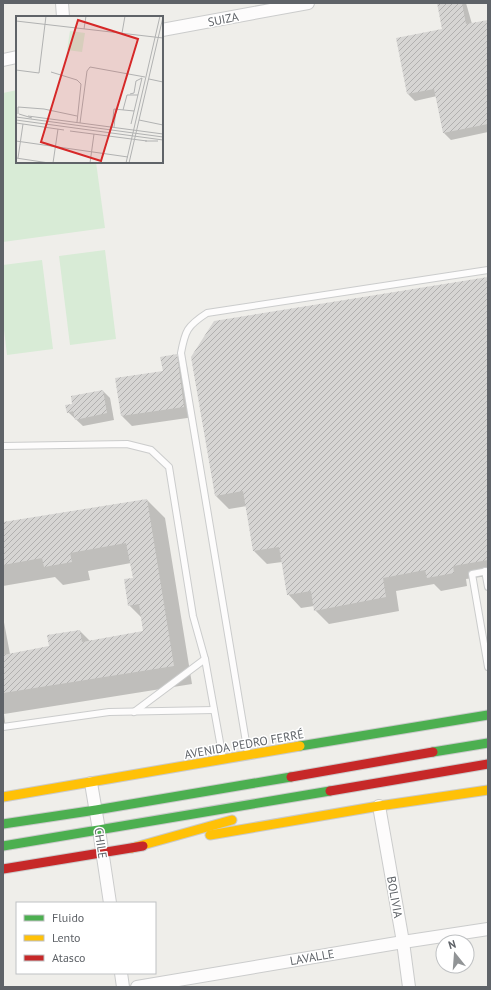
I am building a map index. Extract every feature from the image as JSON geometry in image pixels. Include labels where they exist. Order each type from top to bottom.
[{"type":"main road","name":"AVENIDA PEDRO FERRÉ","points":[[3,797],[488,715]]},
{"type":"main road","points":[[6,823],[96,810],[488,743]]},
{"type":"main road","points":[[3,846],[488,764]]},
{"type":"main road","points":[[3,868],[132,848],[379,806],[488,790]]},
{"type":"main road","points":[[132,848],[247,815],[311,794]]},
{"type":"street","points":[[62,3],[63,16]]},
{"type":"street","name":"SUIZA","points":[[163,30],[308,3]]},
{"type":"street","points":[[3,60],[16,57]]},
{"type":"street","name":"CHILE","points":[[91,783],[110,902]]},
{"type":"street","name":"BOLIVIA","points":[[379,806],[403,942],[409,987]]},
{"type":"street","name":"LAVALLE","points":[[137,987],[488,929]]},
{"type":"street","points":[[121,974],[123,987]]},
{"type":"lane","points":[[248,755],[181,354],[184,335],[193,322],[207,313],[488,270]]},
{"type":"lane","points":[[3,446],[127,444],[151,450],[169,468],[193,616],[205,659],[223,760]]},
{"type":"lane","points":[[488,587],[487,571],[472,574],[488,667]]},
{"type":"lane","points":[[134,712],[205,659]]},
{"type":"lane","points":[[3,727],[109,712],[214,710]]},
{"type":"green space","points":[[16,90],[16,163],[96,163],[105,228],[3,242],[3,93]]},
{"type":"green space","points":[[105,250],[116,339],[70,345],[59,256]]},
{"type":"green space","points":[[42,260],[53,349],[7,355],[3,321],[3,265]]},
{"type":"building","points":[[437,3],[462,3],[466,24],[488,20],[488,124],[443,133],[434,89],[407,94],[396,38],[442,29]]},
{"type":"building","points":[[488,277],[488,560],[453,566],[454,573],[427,578],[425,570],[383,578],[386,597],[314,611],[311,591],[287,595],[279,547],[253,551],[243,491],[215,496],[191,357],[214,321]]},
{"type":"building","points":[[177,354],[184,407],[121,416],[115,378],[163,371],[160,357]]},
{"type":"building","points":[[103,390],[107,413],[75,420],[73,411],[67,413],[65,405],[72,404],[71,396]]},
{"type":"building","points":[[147,499],[174,666],[3,693],[3,655],[49,646],[47,635],[80,630],[82,642],[143,631],[139,604],[128,606],[124,579],[133,578],[126,543],[70,553],[72,562],[44,567],[42,558],[3,565],[3,522]]},
{"type":"traffic: fast","points":[[300,746],[488,715]]},
{"type":"traffic: fast","points":[[433,752],[488,743]]},
{"type":"traffic: fast","points":[[3,824],[291,777]]},
{"type":"traffic: fast","points":[[3,846],[330,791]]},
{"type":"traffic: slow","points":[[3,797],[300,746]]},
{"type":"traffic: slow","points":[[210,835],[379,806],[488,790]]},
{"type":"traffic: slow","points":[[132,848],[232,820]]},
{"type":"traffic: jam","points":[[291,777],[433,752]]},
{"type":"traffic: jam","points":[[330,791],[488,764]]},
{"type":"traffic: jam","points":[[3,869],[143,846]]}]
